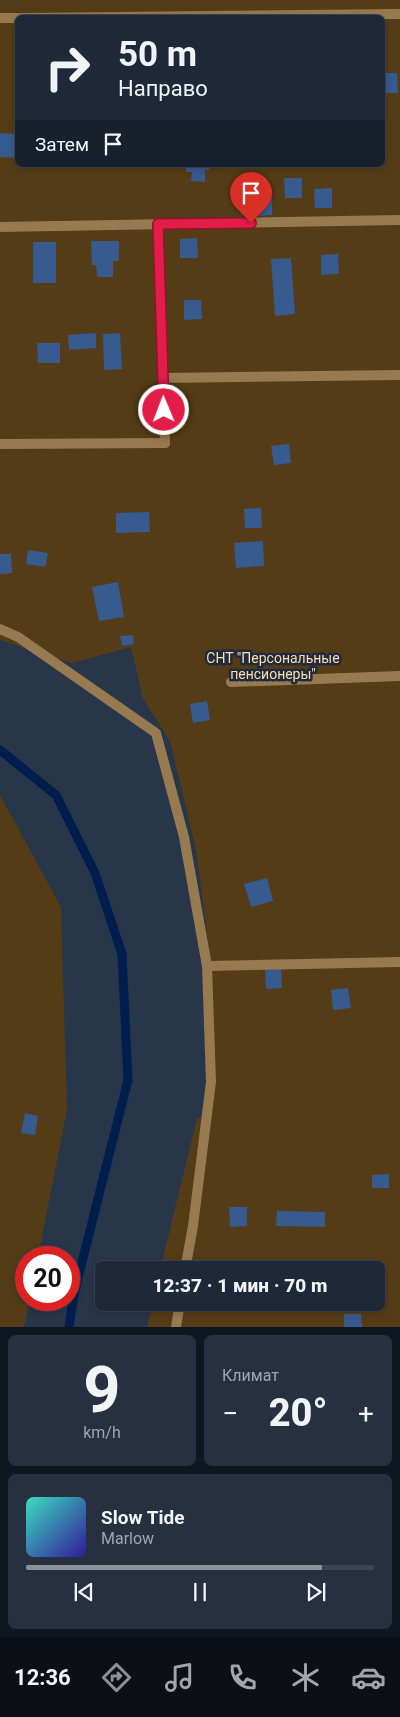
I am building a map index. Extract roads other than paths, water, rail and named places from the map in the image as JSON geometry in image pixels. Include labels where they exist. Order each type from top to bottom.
[{"type":"street","points":[[306,15],[400,14]]},
{"type":"street","points":[[0,18],[15,18]]},
{"type":"street","points":[[0,227],[400,220]]},
{"type":"street","points":[[0,444],[165,443],[158,224]]},
{"type":"street","points":[[163,378],[400,375]]},
{"type":"street","points":[[0,629],[18,637],[156,733],[184,837],[207,966],[211,1082],[193,1226],[187,1261]]},
{"type":"street","points":[[231,682],[400,676]]},
{"type":"street","points":[[207,966],[400,962]]},
{"type":"street","points":[[176,1327],[179,1311]]},
{"type":"waterway","points":[[0,750],[56,795],[95,873],[122,954],[128,1080],[74,1294],[69,1327]]},
{"type":"park label","name":"СНТ \"Персональные пенсионеры\"","points":[[273,666]]}]
